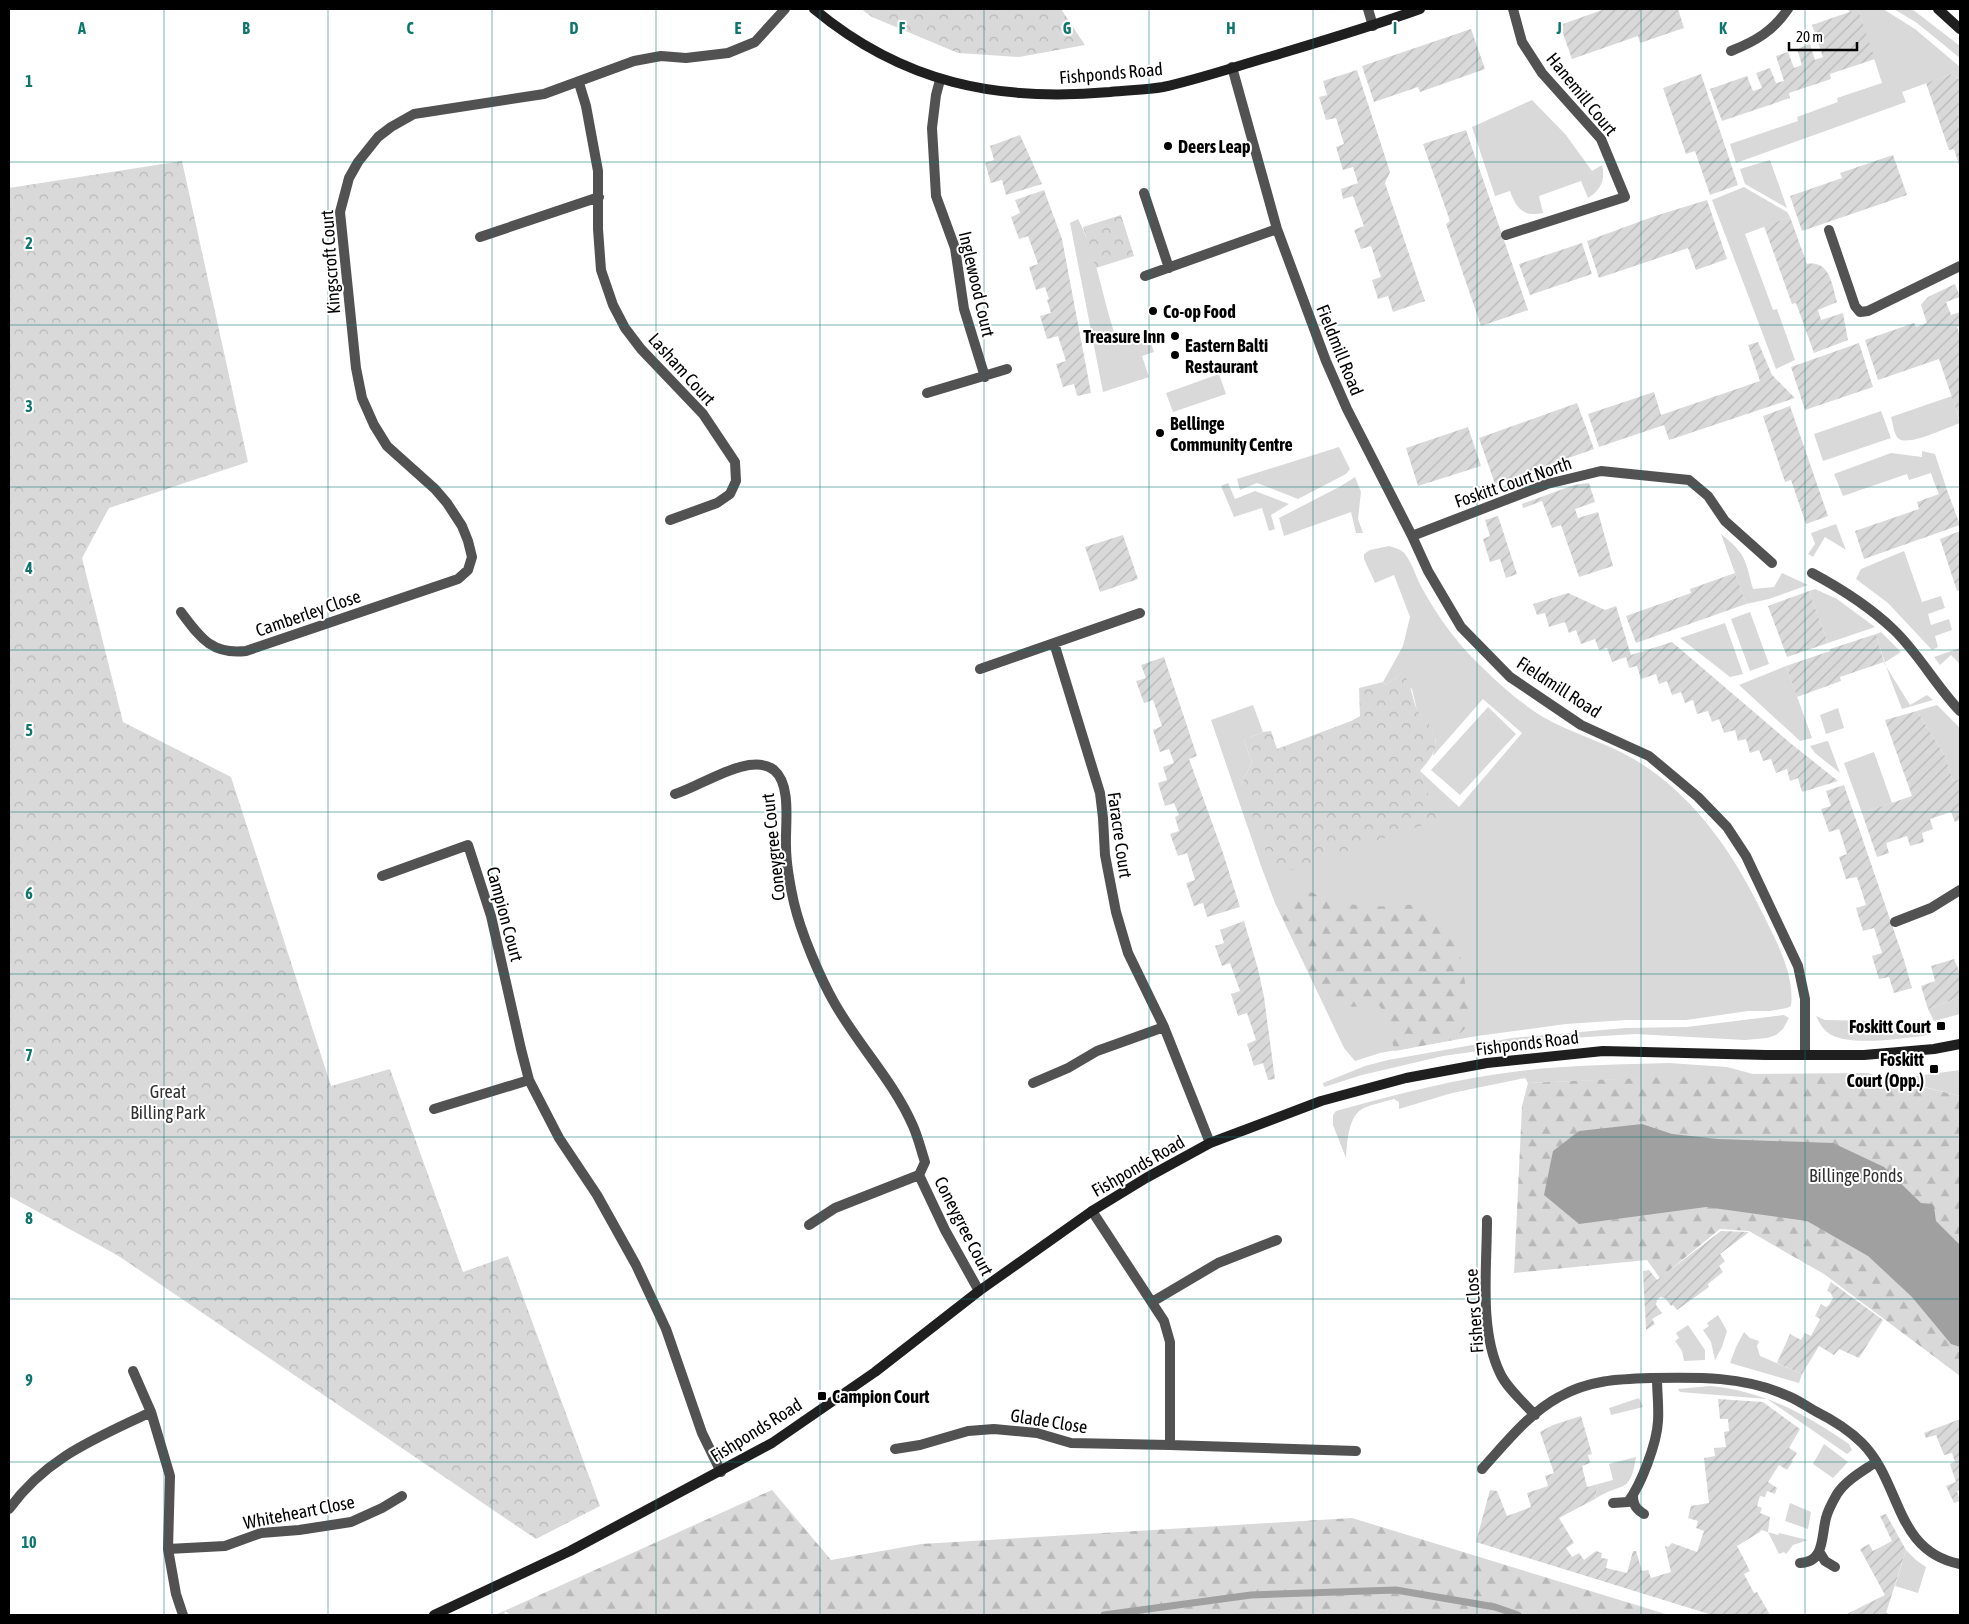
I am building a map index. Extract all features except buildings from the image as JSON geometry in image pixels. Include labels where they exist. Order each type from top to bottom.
[{"type":"street","name":"Kingscroft Court","points":[[458,580],[468,570],[472,557],[462,526],[435,489],[387,446],[374,425],[362,398],[356,368],[340,212],[349,178],[367,149],[378,137],[404,118],[420,113],[544,94],[634,61],[661,56],[686,58],[728,53],[755,42],[785,9]]},
{"type":"street","name":"Fishponds Road","points":[[814,9],[854,38],[888,59],[940,80],[1016,94],[1061,95],[1162,87],[1373,26],[1420,9]]},
{"type":"street","points":[[1368,9],[1373,26]]},
{"type":"street","name":"Hanemill Court","points":[[1506,235],[1624,197],[1602,139],[1542,73],[1522,42],[1513,9]]},
{"type":"street","points":[[1731,50],[1748,44],[1771,30],[1788,9]]},
{"type":"street","points":[[1938,9],[1960,29]]},
{"type":"street","name":"Fieldmill Road","points":[[1232,67],[1277,229],[1326,361],[1347,409],[1428,571],[1461,627],[1510,677],[1581,725],[1649,756],[1698,797],[1726,827],[1746,856],[1798,966],[1805,999],[1806,1055]]},
{"type":"street","name":"Inglewood Court","points":[[940,80],[932,128],[936,196],[955,248],[964,309],[985,377]]},
{"type":"street","name":"Lasham Court","points":[[578,83],[586,106],[594,146],[599,197],[598,229],[601,270],[613,305],[625,328],[641,349],[703,414],[735,462],[736,481],[730,494],[717,503],[670,520]]},
{"type":"street","points":[[1144,193],[1169,268]]},
{"type":"street","points":[[480,237],[599,197]]},
{"type":"street","points":[[1145,276],[1277,229]]},
{"type":"street","points":[[1828,230],[1855,306],[1860,312],[1868,311],[1960,266]]},
{"type":"street","points":[[927,393],[1007,369]]},
{"type":"street","name":"Foskitt Court North","points":[[1412,536],[1547,484],[1601,471],[1689,480],[1708,496],[1725,521],[1772,563]]},
{"type":"street","points":[[1812,573],[1844,592],[1895,631],[1949,699],[1960,710]]},
{"type":"street","name":"Camberley Close","points":[[181,612],[201,638],[209,644],[226,651],[246,651],[458,580]]},
{"type":"street","points":[[980,669],[1140,613]]},
{"type":"street","name":"Faracre Court","points":[[1054,644],[1100,793],[1104,855],[1118,920],[1131,962],[1164,1027],[1210,1143]]},
{"type":"street","name":"Coneygree Court","points":[[675,794],[749,764],[763,765],[773,769],[781,778],[786,797],[786,846],[794,903],[810,951],[835,1004],[896,1096],[913,1126],[925,1162],[919,1175],[835,1208],[809,1225]]},
{"type":"street","name":"Campion Court","points":[[382,876],[468,845],[490,916],[530,1080],[559,1138],[597,1196],[636,1266],[666,1329],[702,1433],[721,1472]]},
{"type":"street","points":[[1895,922],[1931,908],[1960,890]]},
{"type":"street","points":[[1033,1083],[1068,1068],[1097,1051],[1164,1027]]},
{"type":"street","name":"Fishponds Road","points":[[434,1615],[570,1552],[772,1443],[876,1372],[979,1291],[1092,1211],[1146,1178],[1210,1143],[1321,1101],[1406,1078],[1487,1063],[1603,1051],[1864,1055],[1934,1049],[1960,1044]]},
{"type":"street","points":[[434,1109],[530,1080]]},
{"type":"street","name":"Coneygree Court","points":[[919,1175],[945,1230],[979,1291]]},
{"type":"street","points":[[1092,1211],[1164,1321],[1170,1342],[1170,1445]]},
{"type":"street","name":"Fishers Close","points":[[1487,1220],[1486,1303],[1490,1348],[1500,1375],[1535,1415]]},
{"type":"street","points":[[1152,1302],[1218,1263],[1278,1240]]},
{"type":"street","points":[[133,1371],[151,1412],[170,1476],[168,1549],[176,1594],[183,1615]]},
{"type":"street","points":[[1613,1503],[1628,1502],[1633,1495],[1650,1455],[1658,1423],[1657,1378]]},
{"type":"street","points":[[1482,1469],[1535,1415],[1558,1397],[1586,1384],[1620,1379],[1720,1378],[1759,1386],[1788,1395],[1831,1420],[1862,1443],[1876,1462],[1890,1487],[1908,1529],[1917,1540],[1940,1558],[1960,1564]]},
{"type":"street","points":[[9,1509],[36,1478],[69,1452],[151,1412]]},
{"type":"street","name":"Glade Close","points":[[895,1449],[920,1445],[968,1432],[994,1429],[1037,1433],[1071,1444],[1356,1451]]},
{"type":"street","points":[[1800,1563],[1814,1560],[1820,1553],[1826,1519],[1831,1504],[1839,1491],[1850,1480],[1876,1462]]},
{"type":"street","points":[[1633,1495],[1633,1502],[1637,1510],[1644,1514]]},
{"type":"street","name":"Whiteheart Close","points":[[168,1549],[225,1546],[260,1533],[299,1530],[351,1522],[382,1508],[402,1496]]},
{"type":"street","points":[[1820,1553],[1825,1561],[1835,1567]]},
{"type":"green space","points":[[861,9],[1061,9],[1085,45],[1019,57],[958,53],[872,17]]},
{"type":"green space","points":[[1605,9],[1678,9],[1684,28],[1640,43],[1638,36],[1572,59],[1560,25]]},
{"type":"green space","points":[[1847,9],[1858,9],[1850,12]]},
{"type":"green space","points":[[1858,9],[1883,9],[1915,29],[1960,67],[1960,80],[1952,74],[1902,92],[1906,102],[1736,163],[1730,144],[1798,121],[1797,117],[1838,102],[1837,98],[1882,83]]},
{"type":"green space","points":[[1858,9],[1875,59],[1830,74],[1831,79],[1789,93],[1790,98],[1722,121],[1710,89],[1747,76],[1753,91],[1762,88],[1756,73],[1770,68],[1776,83],[1784,81],[1776,56],[1788,52],[1794,68],[1802,65],[1797,49],[1810,44],[1815,60],[1823,57],[1812,25]]},
{"type":"green space","points":[[1894,9],[1912,9],[1960,46],[1960,58],[1917,23]]},
{"type":"green space","points":[[1471,29],[1485,69],[1420,92],[1418,87],[1374,102],[1362,66]]},
{"type":"green space","points":[[1357,70],[1390,172],[1385,183],[1425,301],[1393,312],[1388,296],[1378,299],[1372,280],[1381,277],[1371,246],[1361,249],[1354,230],[1364,226],[1353,196],[1343,199],[1341,189],[1358,183],[1353,167],[1343,170],[1336,147],[1344,144],[1336,118],[1326,120],[1319,97],[1327,95],[1323,81]]},
{"type":"green space","points":[[1701,74],[1738,185],[1710,195],[1695,151],[1686,154],[1663,88]]},
{"type":"green space","points":[[1952,74],[1960,80],[1960,168],[1954,149],[1949,150],[1926,83]]},
{"type":"green space","points":[[1532,100],[1566,135],[1592,171],[1602,165],[1603,170],[1601,185],[1588,198],[1581,181],[1539,196],[1543,213],[1536,214],[1530,214],[1521,210],[1510,191],[1495,196],[1472,127]]},
{"type":"green space","points":[[1466,130],[1528,310],[1481,326],[1446,224],[1450,221],[1423,144]]},
{"type":"green space","points":[[1020,135],[1042,184],[1006,195],[1002,180],[991,183],[985,163],[994,160],[990,146]]},
{"type":"green space","points":[[1893,155],[1907,195],[1802,231],[1790,196],[1842,178],[1840,173]]},
{"type":"green space","points":[[1770,160],[1787,208],[1745,184],[1740,169]]},
{"type":"green space","name":"Great Billing Park","points":[[182,161],[248,462],[109,508],[82,558],[123,722],[231,777],[331,1086],[390,1069],[463,1272],[508,1256],[600,1506],[536,1539],[117,1255],[9,1196],[9,188]]},
{"type":"green space","points":[[1744,187],[1787,212],[1790,217],[1745,234],[1773,310],[1777,309],[1795,360],[1776,369],[1712,200]]},
{"type":"green space","points":[[1044,190],[1062,239],[1091,393],[1077,396],[1074,384],[1063,387],[1056,364],[1066,361],[1058,336],[1047,339],[1040,316],[1051,313],[1047,300],[1049,299],[1045,287],[1036,290],[1029,267],[1038,264],[1028,236],[1019,239],[1011,217],[1020,213],[1015,200]]},
{"type":"green space","points":[[1707,200],[1727,259],[1696,270],[1688,248],[1599,278],[1587,241],[1655,216]]},
{"type":"green space","points":[[1121,215],[1134,256],[1096,268],[1083,227]]},
{"type":"green space","points":[[1790,217],[1807,264],[1821,266],[1829,275],[1831,281],[1837,302],[1818,310],[1821,320],[1843,313],[1848,340],[1814,353],[1796,303],[1792,304],[1764,226]]},
{"type":"green space","points":[[1078,219],[1095,262],[1115,335],[1127,332],[1130,341],[1148,335],[1154,352],[1142,356],[1149,377],[1103,392],[1070,223]]},
{"type":"green space","points":[[1582,243],[1592,274],[1530,295],[1519,264]]},
{"type":"green space","points":[[1955,284],[1960,297],[1946,302],[1951,315],[1960,312],[1960,326],[1957,327],[1960,336],[1960,421],[1939,359],[1878,380],[1865,340],[1914,323],[1916,327],[1927,323],[1921,305],[1928,297]]},
{"type":"green space","points":[[1758,342],[1772,375],[1795,398],[1669,440],[1664,425],[1599,447],[1588,414],[1654,392],[1661,415],[1760,381],[1748,345]]},
{"type":"green space","points":[[1859,343],[1873,387],[1805,410],[1791,367]]},
{"type":"green space","points":[[1219,374],[1226,394],[1173,412],[1166,393]]},
{"type":"green space","points":[[1952,396],[1960,423],[1911,440],[1899,439],[1897,437],[1891,417]]},
{"type":"green space","points":[[1577,403],[1594,449],[1495,484],[1479,438]]},
{"type":"green space","points":[[1790,406],[1828,516],[1806,524],[1791,480],[1785,482],[1763,416]]},
{"type":"green space","points":[[1881,411],[1891,438],[1823,461],[1814,434]]},
{"type":"green space","points":[[1468,427],[1481,466],[1418,486],[1406,448]]},
{"type":"green space","points":[[1339,447],[1350,469],[1346,474],[1298,499],[1257,483],[1240,490],[1237,479]]},
{"type":"green space","points":[[1922,451],[1935,454],[1947,490],[1934,482],[1931,473],[1909,480],[1907,474],[1843,496],[1834,474],[1891,453],[1922,457]]},
{"type":"green space","points":[[1355,477],[1361,492],[1358,519],[1363,533],[1356,533],[1351,512],[1284,536],[1279,518]]},
{"type":"green space","points":[[1934,482],[1947,490],[1960,525],[1864,559],[1855,531],[1919,509],[1917,502],[1939,494]]},
{"type":"green space","points":[[1228,483],[1235,499],[1255,491],[1289,504],[1271,515],[1275,529],[1269,531],[1262,508],[1234,517],[1221,486]]},
{"type":"green space","points":[[1589,483],[1595,502],[1575,509],[1578,518],[1598,512],[1613,566],[1579,577],[1561,525],[1552,528],[1542,501],[1523,508],[1522,504],[1574,485]]},
{"type":"green space","points":[[1498,516],[1517,574],[1506,578],[1500,559],[1490,562],[1483,539],[1490,536],[1485,520]]},
{"type":"green space","points":[[1836,524],[1846,550],[1825,537],[1813,557],[1808,554],[1815,544],[1811,533]]},
{"type":"green space","points":[[1960,531],[1960,590],[1957,591],[1940,539]]},
{"type":"green space","points":[[1721,534],[1740,552],[1753,589],[1774,587],[1782,573],[1808,585],[1769,599],[1746,604]]},
{"type":"green space","points":[[1123,535],[1138,579],[1100,592],[1085,547]]},
{"type":"green space","points":[[1389,546],[1405,554],[1442,621],[1466,651],[1505,688],[1543,717],[1632,758],[1675,789],[1693,807],[1725,848],[1769,926],[1788,971],[1792,995],[1791,1006],[1770,1011],[1748,1011],[1686,1020],[1626,1020],[1566,1024],[1477,1036],[1380,1053],[1355,1061],[1344,1048],[1275,903],[1211,720],[1253,705],[1263,732],[1244,740],[1252,762],[1241,785],[1436,820],[1420,771],[1459,807],[1522,733],[1483,699],[1433,756],[1436,741],[1432,729],[1417,710],[1412,689],[1397,677],[1386,685],[1383,682],[1403,646],[1410,617],[1394,575],[1375,583],[1364,559],[1364,554],[1370,550]]},
{"type":"green space","points":[[1904,551],[1922,602],[1941,596],[1945,608],[1928,614],[1931,625],[1949,619],[1952,630],[1935,636],[1938,647],[1932,650],[1888,603],[1856,579],[1861,569]]},
{"type":"green space","points":[[1735,573],[1746,604],[1636,643],[1626,616],[1691,593],[1690,589]]},
{"type":"green space","points":[[1815,589],[1837,599],[1875,627],[1828,643],[1809,591]]},
{"type":"green space","points":[[1809,591],[1828,643],[1787,657],[1768,606]]},
{"type":"green space","points":[[1568,593],[1605,610],[1616,606],[1631,655],[1672,642],[1789,742],[1838,781],[1802,792],[1798,778],[1790,781],[1787,769],[1776,773],[1771,759],[1763,761],[1759,750],[1750,753],[1746,739],[1738,741],[1735,730],[1724,733],[1719,719],[1712,722],[1708,711],[1697,714],[1693,700],[1685,703],[1681,692],[1672,695],[1667,681],[1659,684],[1656,674],[1641,679],[1637,666],[1629,668],[1626,657],[1612,662],[1607,648],[1599,650],[1595,639],[1581,644],[1576,630],[1569,633],[1565,622],[1549,627],[1545,613],[1537,615],[1533,604]]},
{"type":"green space","points":[[1750,612],[1769,664],[1750,671],[1731,619]]},
{"type":"green space","points":[[1725,623],[1743,674],[1730,677],[1680,638]]},
{"type":"green space","points":[[1881,632],[1901,652],[1885,662],[1876,634]]},
{"type":"green space","points":[[1876,634],[1884,662],[1840,677],[1841,681],[1797,697],[1786,666]]},
{"type":"green space","points":[[1960,648],[1960,664],[1951,655],[1940,665],[1934,657]]},
{"type":"green space","points":[[1164,657],[1197,756],[1189,759],[1223,853],[1240,907],[1207,917],[1203,903],[1194,906],[1186,883],[1195,880],[1187,853],[1178,856],[1170,834],[1179,831],[1175,817],[1179,815],[1174,803],[1165,806],[1158,783],[1167,780],[1163,767],[1174,763],[1169,749],[1160,752],[1153,730],[1162,726],[1153,700],[1144,703],[1136,681],[1146,678],[1141,665]]},
{"type":"green space","points":[[1786,666],[1812,738],[1800,741],[1739,685]]},
{"type":"green space","points":[[1886,666],[1910,705],[1927,695],[1933,700],[1902,709]]},
{"type":"green space","points":[[1397,677],[1406,678],[1419,714],[1431,727],[1435,735],[1434,752],[1420,771],[1437,820],[1275,876],[1241,785],[1252,762],[1244,740],[1263,732],[1271,731],[1277,749],[1351,721],[1360,716],[1359,688],[1383,682],[1386,685]]},
{"type":"green space","points":[[1937,705],[1960,728],[1960,779],[1953,781],[1945,756],[1917,711]]},
{"type":"green space","points":[[1488,707],[1516,734],[1460,795],[1431,770]]},
{"type":"green space","points":[[1838,708],[1844,728],[1826,734],[1820,715]]},
{"type":"green space","points":[[1917,711],[1945,756],[1953,781],[1960,779],[1960,820],[1955,822],[1951,812],[1930,819],[1933,829],[1922,833],[1924,842],[1910,846],[1907,836],[1886,843],[1889,853],[1877,857],[1862,813],[1912,796],[1885,720]]},
{"type":"green space","points":[[1828,741],[1840,773],[1815,753],[1810,746]]},
{"type":"green space","points":[[1874,752],[1892,803],[1862,813],[1844,763]]},
{"type":"green space","points":[[1844,785],[1912,988],[1894,993],[1889,977],[1879,979],[1872,956],[1882,953],[1874,928],[1863,931],[1856,908],[1866,905],[1857,877],[1846,879],[1839,857],[1847,854],[1839,829],[1829,832],[1821,809],[1831,806],[1826,791]]},
{"type":"green space","points":[[1305,890],[1335,902],[1370,907],[1423,904],[1457,937],[1472,1022],[1453,1040],[1395,1051],[1380,1006],[1338,1007],[1315,984],[1277,906]]},
{"type":"green space","points":[[1244,921],[1264,997],[1275,1079],[1268,1080],[1263,1063],[1254,1066],[1247,1044],[1256,1040],[1247,1013],[1238,1016],[1231,994],[1240,991],[1230,963],[1222,966],[1215,946],[1224,943],[1220,930]]},
{"type":"green space","points":[[1954,959],[1960,973],[1960,997],[1928,1009],[1921,986],[1935,981],[1931,966]]},
{"type":"green space","points":[[1960,997],[1960,1014],[1934,1021],[1928,1009]]},
{"type":"green space","points":[[1784,1015],[1789,1018],[1783,1029],[1776,1035],[1767,1038],[1745,1040],[1635,1034],[1571,1038],[1443,1056],[1362,1075],[1324,1087],[1323,1083],[1365,1066],[1388,1060],[1512,1038],[1625,1028],[1687,1027]]},
{"type":"green space","points":[[1816,1016],[1825,1020],[1920,1022],[1928,1028],[1929,1035],[1876,1041],[1847,1040],[1827,1032]]},
{"type":"green space","points":[[1669,1063],[1727,1067],[1753,1074],[1528,1083],[1525,1078],[1452,1093],[1399,1109],[1399,1102],[1394,1099],[1364,1108],[1359,1112],[1349,1130],[1346,1158],[1333,1125],[1333,1115],[1336,1111],[1472,1078],[1558,1067]]},
{"type":"green space","points":[[1960,1070],[1960,1096],[1921,1086],[1909,1077]]},
{"type":"green space","name":"Billinge Ponds","points":[[1867,1073],[1960,1096],[1960,1376],[1824,1274],[1749,1231],[1720,1229],[1660,1278],[1647,1260],[1514,1273],[1522,1106],[1528,1083],[1731,1074]]},
{"type":"green space","points":[[1721,1231],[1749,1232],[1720,1254],[1725,1261],[1719,1266],[1723,1272],[1708,1284],[1709,1287],[1677,1310],[1665,1298],[1660,1297],[1656,1305],[1662,1313],[1652,1319],[1655,1324],[1646,1330],[1643,1271],[1649,1270],[1657,1280]]},
{"type":"green space","points":[[1831,1282],[1883,1320],[1859,1358],[1839,1349],[1834,1355],[1819,1346],[1802,1374],[1777,1363],[1790,1334],[1801,1340],[1805,1333],[1811,1336],[1820,1319],[1815,1316],[1821,1304],[1826,1307],[1833,1298],[1831,1293],[1827,1291]]},
{"type":"green space","points":[[1718,1315],[1727,1331],[1715,1360],[1711,1342],[1703,1330],[1709,1326],[1707,1323]]},
{"type":"green space","points":[[1688,1325],[1705,1350],[1705,1360],[1684,1361],[1682,1351],[1675,1341],[1679,1338],[1676,1333]]},
{"type":"green space","points":[[1744,1332],[1750,1338],[1759,1341],[1757,1346],[1760,1356],[1802,1374],[1799,1383],[1730,1363]]},
{"type":"green space","points":[[1710,1386],[1748,1393],[1767,1399],[1680,1392],[1678,1389]]},
{"type":"green space","points":[[1639,1398],[1643,1407],[1611,1415],[1609,1408]]},
{"type":"green space","points":[[1718,1399],[1763,1402],[1800,1429],[1789,1448],[1797,1453],[1793,1461],[1787,1470],[1779,1465],[1768,1482],[1777,1488],[1775,1494],[1767,1491],[1765,1497],[1760,1496],[1757,1506],[1762,1508],[1760,1513],[1770,1517],[1768,1532],[1761,1530],[1737,1546],[1750,1571],[1744,1574],[1754,1593],[1757,1592],[1770,1615],[1712,1615],[1476,1542],[1490,1490],[1497,1491],[1507,1516],[1531,1507],[1527,1493],[1548,1486],[1545,1476],[1554,1473],[1540,1432],[1553,1425],[1581,1416],[1592,1454],[1588,1455],[1590,1463],[1582,1466],[1587,1487],[1598,1484],[1595,1499],[1559,1518],[1574,1543],[1566,1548],[1572,1557],[1579,1553],[1584,1560],[1596,1551],[1602,1553],[1601,1558],[1608,1559],[1606,1568],[1627,1573],[1633,1551],[1636,1551],[1642,1571],[1648,1570],[1651,1578],[1671,1572],[1665,1546],[1668,1547],[1672,1543],[1697,1552],[1704,1531],[1696,1528],[1698,1521],[1688,1518],[1691,1506],[1709,1503],[1704,1458],[1715,1456],[1714,1448],[1726,1447],[1724,1432],[1729,1431],[1728,1419],[1720,1419]]},
{"type":"green space","points":[[1767,1399],[1816,1423],[1849,1444],[1852,1450],[1847,1454]]},
{"type":"green space","points":[[1960,1419],[1960,1490],[1957,1491],[1960,1501],[1954,1503],[1946,1486],[1956,1482],[1950,1464],[1955,1462],[1952,1453],[1944,1455],[1936,1435],[1926,1438],[1924,1433]]},
{"type":"green space","points":[[1824,1444],[1848,1462],[1833,1478],[1813,1464]]},
{"type":"green space","points":[[1636,1457],[1634,1469],[1628,1483],[1595,1499],[1598,1484],[1613,1480],[1609,1464]]},
{"type":"green space","points":[[772,1490],[831,1560],[921,1544],[1352,1518],[1669,1615],[511,1615],[505,1611],[504,1615],[495,1615]]},
{"type":"green space","points":[[1790,1503],[1811,1512],[1808,1529],[1785,1521]]},
{"type":"green space","points":[[1886,1514],[1906,1550],[1886,1613],[1893,1615],[1845,1615],[1885,1595],[1860,1549],[1869,1544],[1873,1551],[1892,1541],[1880,1516]]},
{"type":"green space","points":[[1768,1532],[1808,1540],[1793,1545],[1786,1554],[1784,1552],[1779,1554]]},
{"type":"green space","points":[[1906,1550],[1926,1567],[1918,1593],[1895,1586]]},
{"type":"shaded area","points":[[1642,1124],[1672,1134],[1718,1139],[1833,1143],[1884,1167],[1921,1203],[1932,1204],[1936,1221],[1960,1245],[1960,1347],[1951,1344],[1912,1297],[1868,1256],[1807,1221],[1706,1207],[1579,1224],[1544,1195],[1553,1151],[1579,1131]]},
{"type":"waterway","points":[[1104,1615],[1251,1595],[1396,1590],[1495,1607],[1518,1615]]},
{"type":"place","name":"Deers Leap","points":[[1168,146]]},
{"type":"place","name":"Co-op Food","points":[[1153,311]]},
{"type":"place","name":"Treasure Inn","points":[[1175,336]]},
{"type":"place","name":"Eastern Balti Restaurant","points":[[1175,355]]},
{"type":"place","name":"Bellinge Community Centre","points":[[1160,433]]},
{"type":"place","name":"Foskitt Court","points":[[1941,1026]]},
{"type":"place","name":"Foskitt Court (Opp.)","points":[[1934,1069]]},
{"type":"place","name":"Campion Court","points":[[822,1396]]}]
